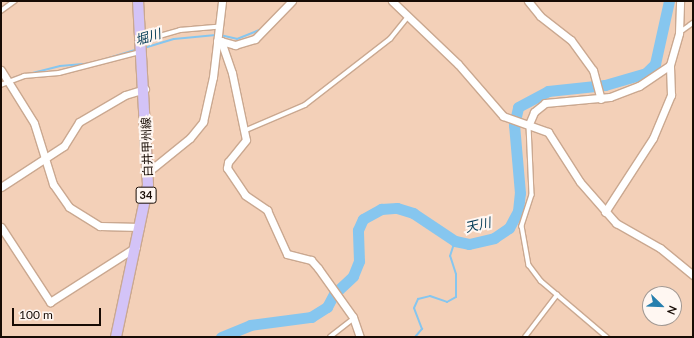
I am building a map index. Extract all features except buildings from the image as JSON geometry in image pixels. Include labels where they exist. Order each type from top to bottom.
[{"type":"main road","name":"白井甲州線","points":[[116,337],[140,228],[148,172],[143,47],[138,1]]},
{"type":"street","points":[[222,1],[217,29],[246,140],[228,162],[227,168],[245,195],[268,210],[287,254],[311,260],[348,311],[360,337]]},
{"type":"street","points":[[219,40],[235,45],[256,39],[292,1]]},
{"type":"street","points":[[528,1],[540,16],[571,40],[596,75],[600,96]]},
{"type":"street","points":[[605,212],[655,134],[671,95],[670,65],[679,33],[680,1]]},
{"type":"street","points":[[397,3],[408,16],[458,64],[503,116],[548,132],[580,182],[616,223],[660,248],[693,275]]},
{"type":"street","points":[[148,172],[190,138],[203,122],[219,40]]},
{"type":"street","points":[[529,124],[534,112],[545,103],[600,96],[639,86],[670,65]]},
{"type":"street","points":[[5,77],[34,123],[53,184],[69,207],[100,226],[140,228]]},
{"type":"street","points":[[1,187],[45,160],[64,146],[79,122],[125,95],[144,89]]},
{"type":"street","points":[[1,227],[50,302],[136,246]]},
{"type":"lane","points":[[1,11],[15,1]]},
{"type":"lane","points":[[244,131],[305,104],[385,44],[408,16]]},
{"type":"lane","points":[[679,33],[693,23]]},
{"type":"lane","points":[[1,85],[5,77],[143,47],[180,30],[217,29]]},
{"type":"lane","points":[[529,124],[532,195],[522,226],[527,258],[533,273],[607,337]]},
{"type":"lane","points":[[525,337],[557,295]]},
{"type":"lane","points":[[330,337],[353,319]]},
{"type":"waterway","name":"天川","points":[[221,337],[250,325],[311,317],[327,307],[334,294],[353,276],[359,261],[358,230],[363,219],[381,209],[397,208],[413,213],[455,241],[469,244],[494,238],[509,228],[518,211],[520,193],[514,125],[518,107],[548,91],[605,85],[646,73],[655,64],[669,1]]},
{"type":"waterway","name":"堀川","points":[[220,35],[237,39],[259,30]]},
{"type":"waterway","name":"堀川","points":[[144,48],[174,39],[216,35]]},
{"type":"waterway","name":"堀川","points":[[102,60],[138,49]]},
{"type":"waterway","name":"堀川","points":[[1,81],[60,66],[92,63]]},
{"type":"waterway","points":[[415,337],[422,329],[414,308],[418,299],[430,296],[447,302],[456,297],[456,274],[450,256],[455,241]]}]
